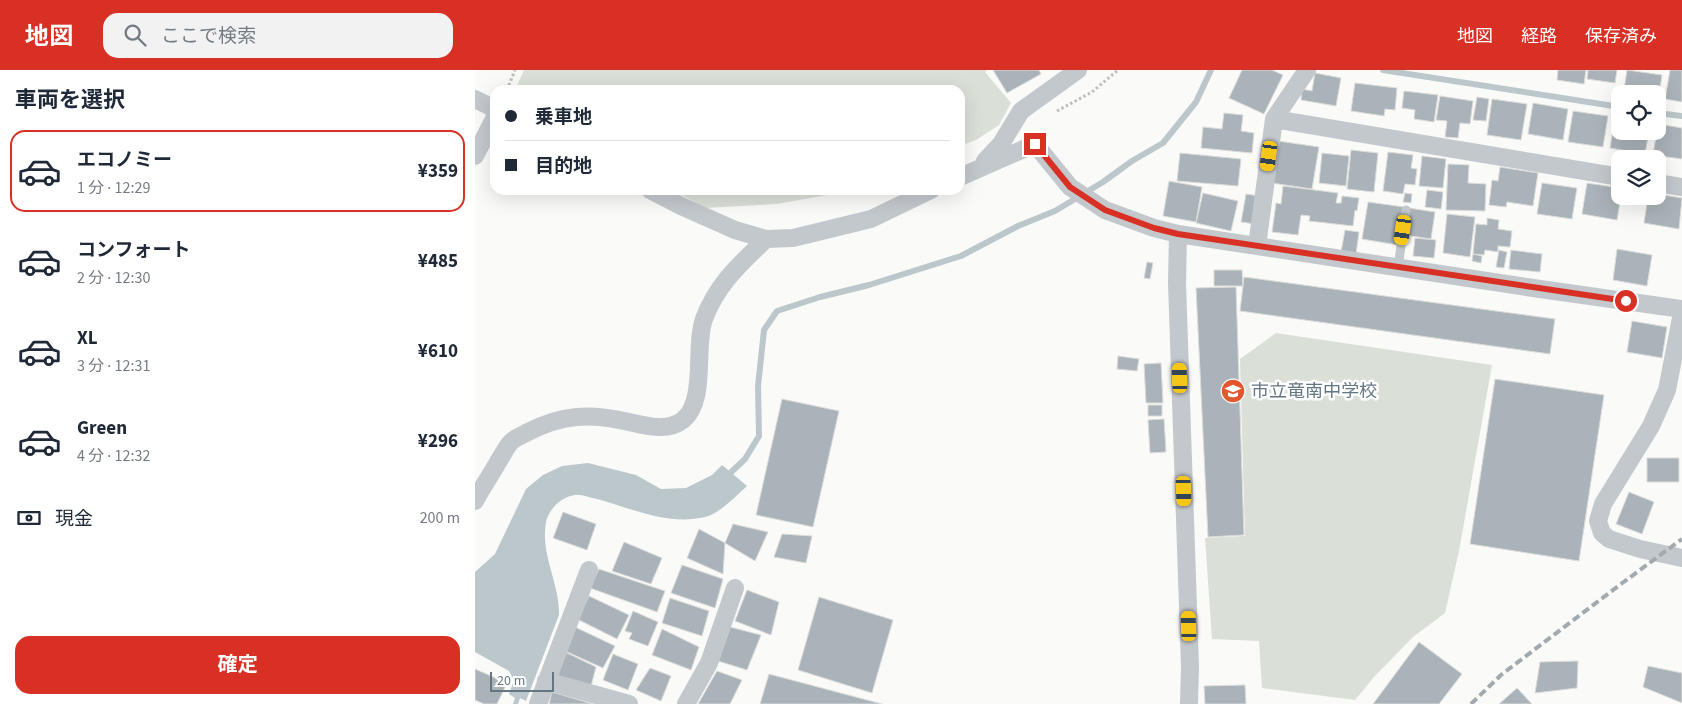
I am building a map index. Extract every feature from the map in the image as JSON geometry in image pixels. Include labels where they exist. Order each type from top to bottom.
[{"type":"street","points":[[978,169],[1001,144],[1021,111],[1078,70]]},
{"type":"street","points":[[1257,246],[1274,119],[1307,70]]},
{"type":"street","points":[[475,99],[490,106]]},
{"type":"street","points":[[1274,119],[1611,175]]},
{"type":"street","points":[[475,156],[490,127]]},
{"type":"street","points":[[965,175],[1035,144],[1070,187],[1105,210],[1154,228],[1178,234],[1398,268],[1682,309]]},
{"type":"street","points":[[1666,184],[1682,187]]},
{"type":"street","points":[[660,195],[735,230],[766,239],[793,238],[871,219],[921,195]]},
{"type":"street","points":[[1178,234],[1177,283],[1190,666],[1189,704]]},
{"type":"street","points":[[475,501],[511,441],[561,418],[592,416],[651,427],[673,426],[683,420],[694,406],[699,350],[704,321],[715,294],[740,264],[766,239]]},
{"type":"street","points":[[1682,313],[1667,390],[1651,426],[1603,504],[1599,521],[1603,533],[1609,539],[1640,549],[1682,558]]},
{"type":"street","points":[[538,704],[589,570]]},
{"type":"street","points":[[686,704],[709,663],[735,588]]},
{"type":"street","points":[[547,681],[629,704]]},
{"type":"lane","points":[[1398,268],[1406,210]]},
{"type":"path","points":[[509,85],[515,70]]},
{"type":"path","points":[[1050,115],[1092,92],[1118,70]]},
{"type":"shaded area","points":[[524,70],[987,70],[985,72],[1011,103],[999,125],[976,140],[965,144],[965,85],[517,85]]},
{"type":"shaded area","points":[[681,195],[827,195],[776,204],[706,208]]},
{"type":"shaded area","points":[[1276,333],[1492,365],[1459,551],[1445,613],[1413,637],[1374,677],[1355,700],[1262,688],[1259,641],[1212,639],[1205,538],[1245,536],[1240,359]]},
{"type":"shaded area","points":[[588,463],[636,475],[661,489],[686,488],[712,475],[722,465],[747,486],[716,512],[705,517],[691,519],[664,518],[650,515],[580,495],[570,496],[556,504],[546,522],[545,534],[548,557],[557,592],[559,615],[526,701],[520,698],[518,704],[513,704],[515,698],[509,694],[514,680],[509,671],[475,652],[475,572],[495,554],[526,489],[543,475],[562,466]]},
{"type":"building","points":[[993,70],[1039,70],[1041,74],[1007,93]]},
{"type":"building","points":[[1242,70],[1272,70],[1283,75],[1264,114],[1229,98]]},
{"type":"building","points":[[1558,70],[1586,70],[1584,84],[1557,80]]},
{"type":"building","points":[[1588,70],[1617,70],[1615,83],[1587,79]]},
{"type":"building","points":[[1627,70],[1662,75],[1660,85],[1625,85]]},
{"type":"building","points":[[1670,70],[1682,70],[1682,102],[1666,99]]},
{"type":"building","points":[[1315,73],[1341,78],[1336,106],[1301,100],[1302,89],[1312,91]]},
{"type":"building","points":[[1355,83],[1397,88],[1395,110],[1385,109],[1384,116],[1351,111]]},
{"type":"building","points":[[1404,91],[1438,95],[1434,122],[1414,119],[1415,110],[1402,108]]},
{"type":"building","points":[[1440,96],[1473,101],[1470,124],[1460,123],[1458,138],[1445,137],[1447,121],[1436,120]]},
{"type":"building","points":[[1477,97],[1489,99],[1486,121],[1473,120]]},
{"type":"building","points":[[1492,99],[1527,104],[1521,140],[1487,135]]},
{"type":"building","points":[[1533,103],[1568,109],[1563,140],[1528,134]]},
{"type":"building","points":[[1573,111],[1608,116],[1603,147],[1568,142]]},
{"type":"building","points":[[1224,113],[1243,115],[1241,131],[1254,133],[1252,153],[1201,148],[1203,127],[1222,129]]},
{"type":"building","points":[[1666,125],[1682,128],[1682,159],[1666,157],[1666,150],[1654,150],[1655,140],[1666,140]]},
{"type":"building","points":[[1611,140],[1647,140],[1646,150],[1610,148]]},
{"type":"building","points":[[1278,141],[1319,147],[1312,189],[1272,183]]},
{"type":"building","points":[[1351,150],[1378,153],[1374,192],[1347,189]]},
{"type":"building","points":[[1388,152],[1413,155],[1411,168],[1417,169],[1415,185],[1405,184],[1403,194],[1383,191]]},
{"type":"building","points":[[1180,153],[1241,159],[1238,186],[1177,181]]},
{"type":"building","points":[[1322,153],[1349,156],[1346,186],[1319,183]]},
{"type":"building","points":[[1422,156],[1446,159],[1443,188],[1419,186]]},
{"type":"building","points":[[1448,164],[1469,165],[1468,183],[1486,184],[1485,211],[1446,210]]},
{"type":"building","points":[[1500,167],[1538,173],[1533,206],[1507,202],[1506,207],[1489,205],[1492,180],[1498,181]]},
{"type":"building","points":[[1169,181],[1202,187],[1196,222],[1163,216]]},
{"type":"building","points":[[1542,183],[1577,188],[1572,219],[1537,214]]},
{"type":"building","points":[[1587,183],[1611,187],[1611,205],[1620,205],[1617,220],[1582,214]]},
{"type":"building","points":[[1283,186],[1338,193],[1336,203],[1341,203],[1342,196],[1359,198],[1353,226],[1309,221],[1310,216],[1301,215],[1298,235],[1272,232],[1276,203],[1281,204]]},
{"type":"building","points":[[1427,190],[1443,192],[1441,209],[1425,207]]},
{"type":"building","points":[[1203,193],[1238,201],[1231,231],[1196,223]]},
{"type":"building","points":[[1405,193],[1412,194],[1411,203],[1403,202]]},
{"type":"building","points":[[1246,194],[1259,196],[1255,224],[1241,222]]},
{"type":"building","points":[[1666,195],[1682,198],[1679,229],[1644,223],[1647,205],[1666,205]]},
{"type":"building","points":[[1368,202],[1404,207],[1398,245],[1362,239]]},
{"type":"building","points":[[1409,208],[1435,212],[1431,239],[1405,235]]},
{"type":"building","points":[[1447,214],[1475,217],[1470,257],[1443,253]]},
{"type":"building","points":[[1487,218],[1499,220],[1498,229],[1512,231],[1510,247],[1498,246],[1498,252],[1485,250],[1484,255],[1473,254],[1476,224],[1487,225]]},
{"type":"building","points":[[1345,230],[1359,232],[1356,254],[1341,252]]},
{"type":"building","points":[[1415,238],[1436,240],[1434,258],[1413,256]]},
{"type":"building","points":[[1617,249],[1652,255],[1647,286],[1613,280]]},
{"type":"building","points":[[1499,250],[1507,252],[1504,268],[1496,267]]},
{"type":"building","points":[[1511,250],[1542,254],[1540,272],[1509,269]]},
{"type":"building","points":[[1473,254],[1482,256],[1481,263],[1472,261]]},
{"type":"building","points":[[1147,262],[1153,263],[1150,279],[1144,278]]},
{"type":"building","points":[[1214,270],[1242,270],[1243,286],[1214,286]]},
{"type":"building","points":[[1244,277],[1555,319],[1550,354],[1240,311]]},
{"type":"building","points":[[1236,287],[1244,535],[1208,537],[1196,288]]},
{"type":"building","points":[[1632,321],[1667,327],[1662,358],[1627,352]]},
{"type":"building","points":[[1118,356],[1139,359],[1137,371],[1117,369]]},
{"type":"building","points":[[1161,363],[1163,403],[1146,403],[1144,364]]},
{"type":"building","points":[[1495,379],[1604,395],[1579,561],[1470,544]]},
{"type":"building","points":[[782,399],[839,411],[813,527],[756,515]]},
{"type":"building","points":[[1148,405],[1162,405],[1162,416],[1148,416]]},
{"type":"building","points":[[1164,419],[1166,452],[1150,453],[1148,420]]},
{"type":"building","points":[[1647,458],[1679,458],[1679,482],[1647,482]]},
{"type":"building","points":[[1629,492],[1654,502],[1642,534],[1616,524]]},
{"type":"building","points":[[563,512],[596,524],[587,550],[553,538]]},
{"type":"building","points":[[733,524],[768,532],[755,561],[725,543]]},
{"type":"building","points":[[699,529],[725,543],[723,574],[687,558]]},
{"type":"building","points":[[782,534],[812,536],[806,563],[774,557]]},
{"type":"building","points":[[624,542],[662,558],[651,584],[612,571]]},
{"type":"building","points":[[682,565],[723,579],[715,608],[671,593]]},
{"type":"building","points":[[599,569],[665,591],[657,612],[590,588]]},
{"type":"building","points":[[747,590],[779,602],[771,635],[735,621]]},
{"type":"building","points":[[589,596],[629,615],[617,639],[577,619]]},
{"type":"building","points":[[819,597],[893,620],[872,693],[798,670]]},
{"type":"building","points":[[670,598],[709,611],[702,636],[662,623]]},
{"type":"building","points":[[633,611],[658,622],[648,646],[629,639],[632,633],[625,631]]},
{"type":"building","points":[[575,627],[615,646],[603,668],[565,651]]},
{"type":"building","points":[[730,627],[761,635],[747,670],[718,661]]},
{"type":"building","points":[[662,629],[699,647],[691,670],[652,655]]},
{"type":"building","points":[[1419,642],[1462,674],[1439,704],[1373,704]]},
{"type":"building","points":[[561,650],[596,667],[591,686],[555,675]]},
{"type":"building","points":[[613,654],[638,664],[628,690],[603,680]]},
{"type":"building","points":[[1578,661],[1577,688],[1535,693],[1540,662]]},
{"type":"building","points":[[1648,666],[1682,673],[1682,703],[1643,687]]},
{"type":"building","points":[[650,668],[671,676],[661,701],[636,690]]},
{"type":"building","points":[[475,669],[507,683],[497,704],[484,704],[475,700]]},
{"type":"building","points":[[717,671],[742,680],[730,704],[698,704]]},
{"type":"building","points":[[769,674],[882,704],[760,704]]},
{"type":"building","points":[[1245,685],[1246,704],[1205,704],[1204,686]]},
{"type":"building","points":[[1517,688],[1532,704],[1499,704]]},
{"type":"building","points":[[552,692],[593,704],[549,704]]},
{"type":"waterway","points":[[726,477],[745,459],[759,436],[758,386],[764,330],[777,311],[961,256],[1018,226],[1055,211],[1163,143],[1196,102],[1211,70]]},
{"type":"waterway","points":[[1383,70],[1611,106]]},
{"type":"waterway","points":[[1666,114],[1682,116]]},
{"type":"railway","points":[[1471,704],[1501,675],[1682,539]]},
{"type":"place","name":"市立竜南中学校","points":[[1233,391]]},
{"type":"route","points":[[1035,144],[1070,187],[1105,210],[1154,228],[1178,234],[1626,301]]}]
